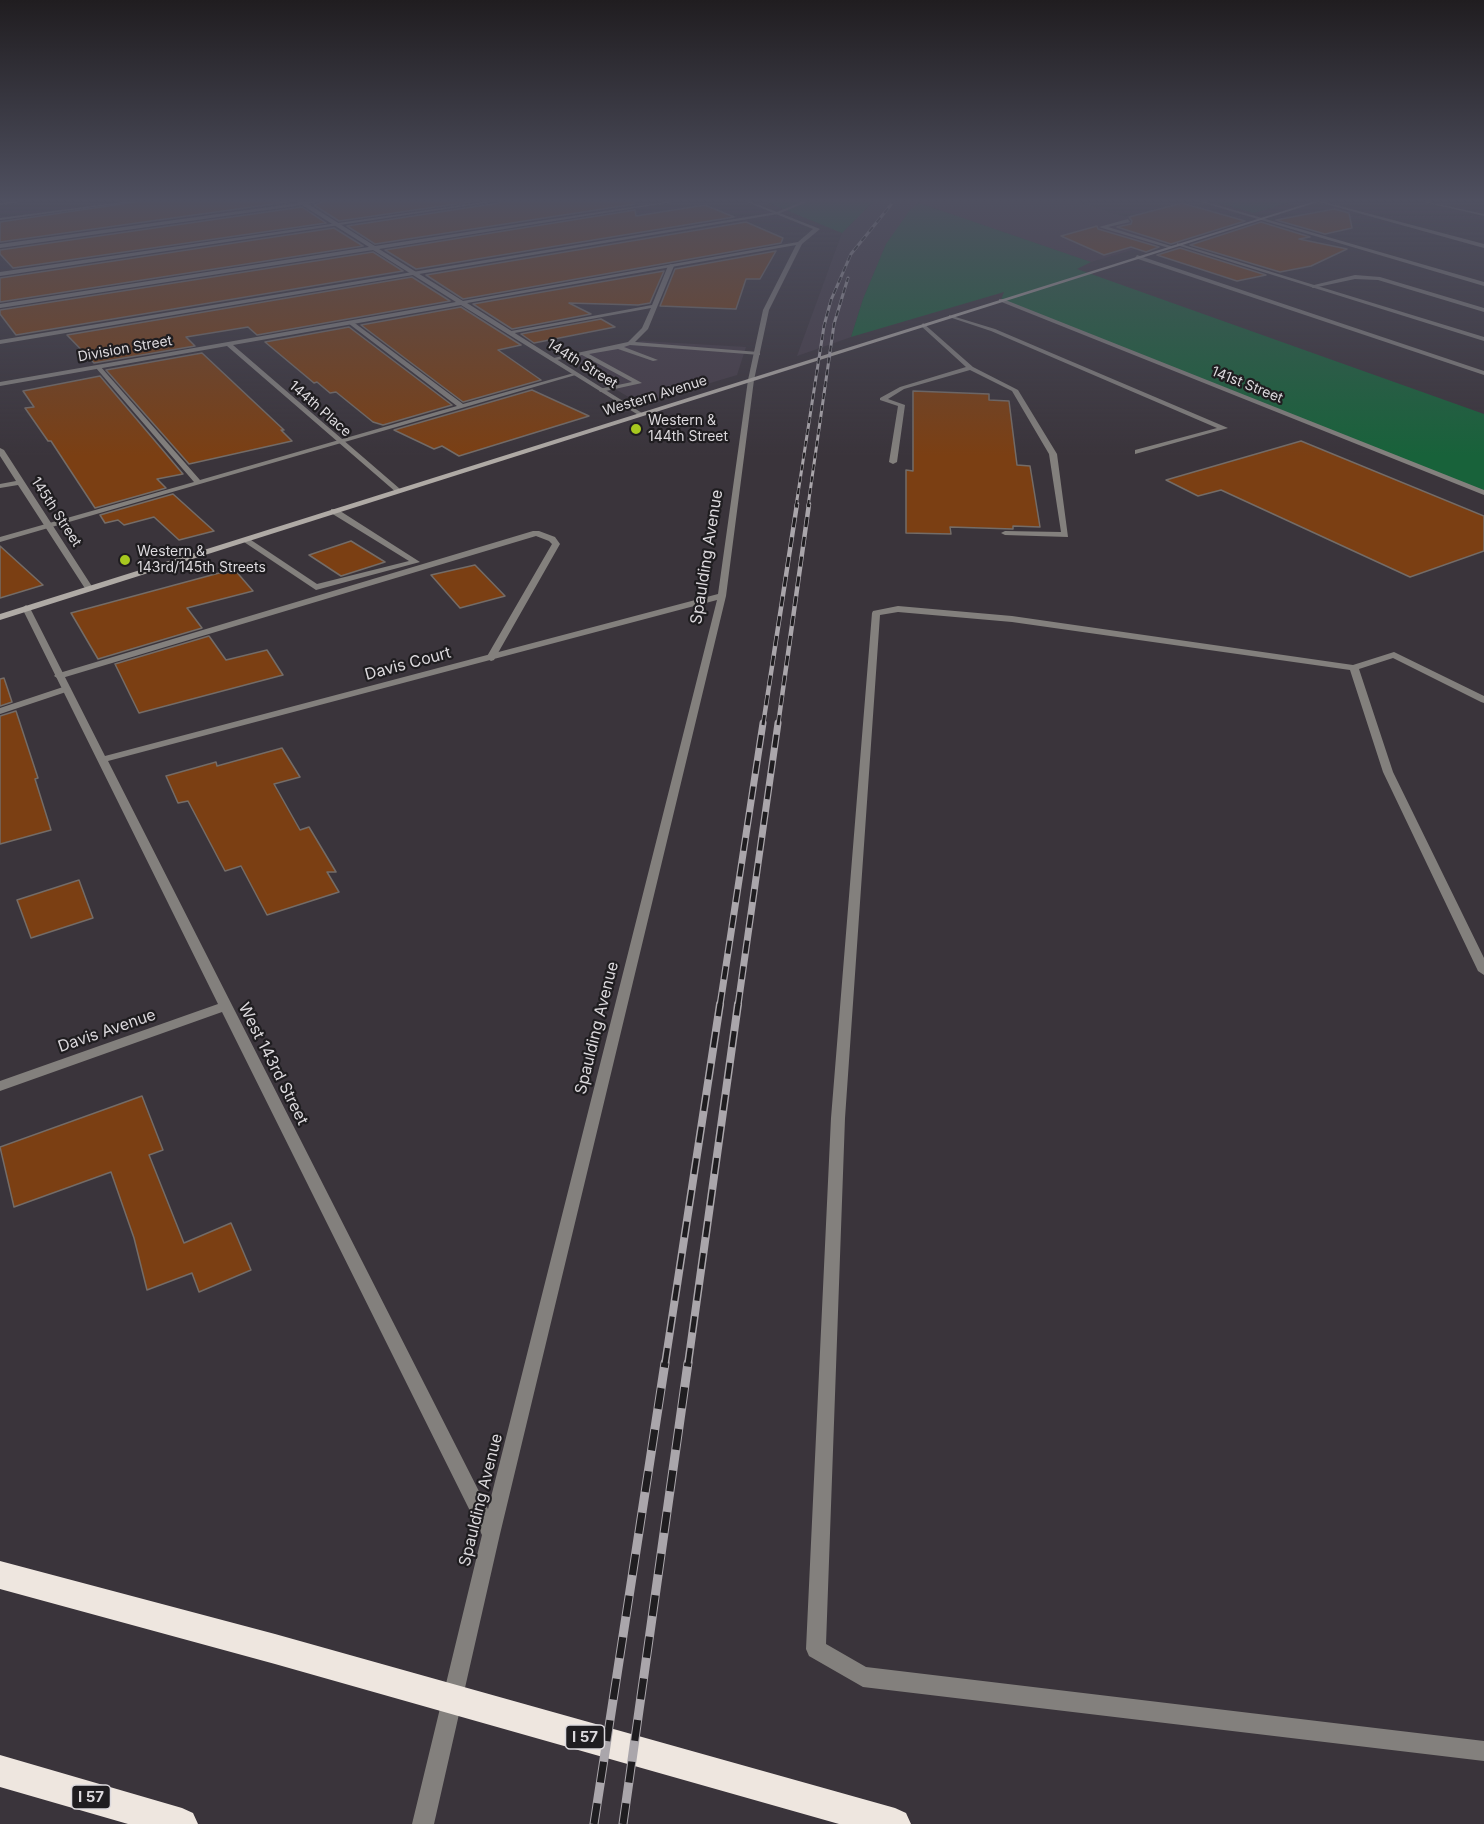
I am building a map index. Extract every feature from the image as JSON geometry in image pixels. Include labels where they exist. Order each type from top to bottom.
[{"type":"highway","name":"I 57","points":[[0,1575],[275,1649],[895,1824]]},
{"type":"highway","name":"I 57","points":[[0,1771],[182,1824]]},
{"type":"main road","name":"Western Avenue","points":[[0,617],[1045,286]]},
{"type":"street","points":[[0,306],[129,286]]},
{"type":"street","points":[[0,342],[336,286]]},
{"type":"street","name":"144th Street","points":[[436,286],[640,414]]},
{"type":"street","name":"Division Street","points":[[0,384],[554,286]]},
{"type":"street","points":[[630,343],[645,329],[662,286]]},
{"type":"street","name":"Spaulding Avenue","points":[[423,1824],[491,1534],[722,596],[752,380],[766,310],[778,286]]},
{"type":"street","points":[[1224,286],[1484,373]]},
{"type":"street","points":[[1313,286],[1484,339]]},
{"type":"street","points":[[1405,286],[1484,310]]},
{"type":"street","name":"141st Street","points":[[1001,300],[1484,493]]},
{"type":"street","points":[[509,332],[654,306]]},
{"type":"street","points":[[951,316],[993,330],[1224,428],[1138,452]]},
{"type":"street","points":[[350,322],[462,407]]},
{"type":"street","points":[[923,325],[971,368],[1015,390],[1053,454],[1065,535],[1005,533]]},
{"type":"street","points":[[552,359],[630,343],[758,354]]},
{"type":"street","name":"144th Place","points":[[227,344],[397,491]]},
{"type":"street","points":[[618,347],[655,360]]},
{"type":"street","points":[[584,354],[639,383],[601,390]]},
{"type":"street","points":[[98,367],[199,483]]},
{"type":"street","points":[[893,462],[902,405],[882,399],[902,387],[971,368]]},
{"type":"street","points":[[0,540],[576,374]]},
{"type":"street","name":"145th Street","points":[[0,450],[89,588]]},
{"type":"street","points":[[0,486],[20,482]]},
{"type":"street","points":[[245,540],[316,587],[416,562],[334,511]]},
{"type":"street","points":[[59,676],[536,533],[552,539],[555,543],[491,658]]},
{"type":"street","name":"Davis Court","points":[[101,760],[722,596]]},
{"type":"street","name":"West 143rd Street","points":[[26,608],[491,1534]]},
{"type":"street","points":[[1484,700],[1394,655],[1354,668],[1012,619],[898,609],[876,613],[838,1118],[816,1649],[863,1677],[1484,1751]]},
{"type":"street","points":[[1354,668],[1388,772],[1484,971]]},
{"type":"street","points":[[0,711],[66,689]]},
{"type":"street","name":"Davis Avenue","points":[[0,1086],[226,1006]]},
{"type":"shaded area","points":[[823,286],[868,286],[851,337],[797,356]]},
{"type":"shaded area","points":[[642,341],[746,347],[737,375],[640,404],[564,358]]},
{"type":"green space","points":[[868,286],[1125,286],[1484,414],[1484,493],[1001,300],[1004,292],[851,337]]},
{"type":"building","points":[[0,286],[103,286],[0,302]]},
{"type":"building","points":[[154,286],[312,286],[16,335],[0,314],[0,310]]},
{"type":"building","points":[[358,286],[426,286],[450,301],[257,335],[248,327],[186,337],[195,346],[94,363],[67,335]]},
{"type":"building","points":[[443,286],[536,286],[463,299]]},
{"type":"building","points":[[576,286],[657,286],[650,303],[638,305],[569,303],[591,314],[512,329],[473,304]]},
{"type":"building","points":[[668,286],[744,286],[736,309],[660,306]]},
{"type":"building","points":[[461,307],[521,345],[498,350],[541,380],[463,402],[361,325]]},
{"type":"building","points":[[601,319],[615,327],[534,343],[521,334]]},
{"type":"building","points":[[349,327],[452,405],[383,425],[373,422],[336,392],[330,393],[317,382],[314,383],[265,342]]},
{"type":"building","points":[[202,353],[284,430],[281,430],[292,441],[189,464],[106,370]]},
{"type":"building","points":[[100,376],[183,474],[157,479],[166,488],[95,508],[51,441],[48,441],[25,408],[34,407],[23,391]]},
{"type":"building","points":[[532,390],[589,416],[459,456],[442,446],[434,449],[394,430]]},
{"type":"building","points":[[913,391],[989,394],[989,400],[1009,401],[1017,465],[1030,466],[1040,527],[1013,526],[1013,529],[950,527],[951,534],[906,533],[906,470],[913,471]]},
{"type":"building","points":[[1301,441],[1484,516],[1484,551],[1410,577],[1221,490],[1198,496],[1166,480]]},
{"type":"building","points":[[173,494],[214,531],[179,540],[154,517],[124,525],[118,520],[105,523],[100,515]]},
{"type":"building","points":[[351,541],[385,562],[341,576],[309,555]]},
{"type":"building","points":[[0,546],[43,585],[0,598]]},
{"type":"building","points":[[475,565],[505,596],[460,608],[431,575]]},
{"type":"building","points":[[234,569],[253,591],[187,608],[202,628],[98,659],[71,613]]},
{"type":"building","points":[[209,636],[226,660],[267,650],[283,675],[139,713],[115,664]]},
{"type":"building","points":[[4,678],[12,702],[0,706],[0,679]]},
{"type":"building","points":[[16,711],[38,778],[35,779],[51,830],[0,844],[0,716]]},
{"type":"building","points":[[282,748],[300,777],[274,784],[300,830],[309,827],[336,872],[327,872],[339,892],[267,915],[241,866],[225,871],[188,801],[178,803],[166,776],[216,762],[217,766]]},
{"type":"building","points":[[79,880],[93,918],[31,938],[17,900]]},
{"type":"building","points":[[142,1096],[163,1150],[149,1155],[184,1243],[231,1223],[251,1270],[199,1292],[192,1273],[147,1290],[134,1238],[111,1172],[14,1207],[0,1147]]},
{"type":"railway","points":[[796,506],[824,326],[837,286]]},
{"type":"railway","points":[[808,506],[834,324],[846,286]]},
{"type":"railway","points":[[763,725],[797,504]]},
{"type":"railway","points":[[778,725],[809,504]]},
{"type":"railway","points":[[720,1005],[763,723]]},
{"type":"railway","points":[[738,1005],[778,723]]},
{"type":"railway","points":[[665,1364],[720,1004]]},
{"type":"railway","points":[[688,1364],[738,1004]]},
{"type":"railway","points":[[594,1824],[665,1363]]},
{"type":"railway","points":[[623,1824],[688,1363]]},
{"type":"place","name":"Western & 144th Street","points":[[636,429]]},
{"type":"place","name":"Western & 143rd/145th Streets","points":[[125,560]]}]
